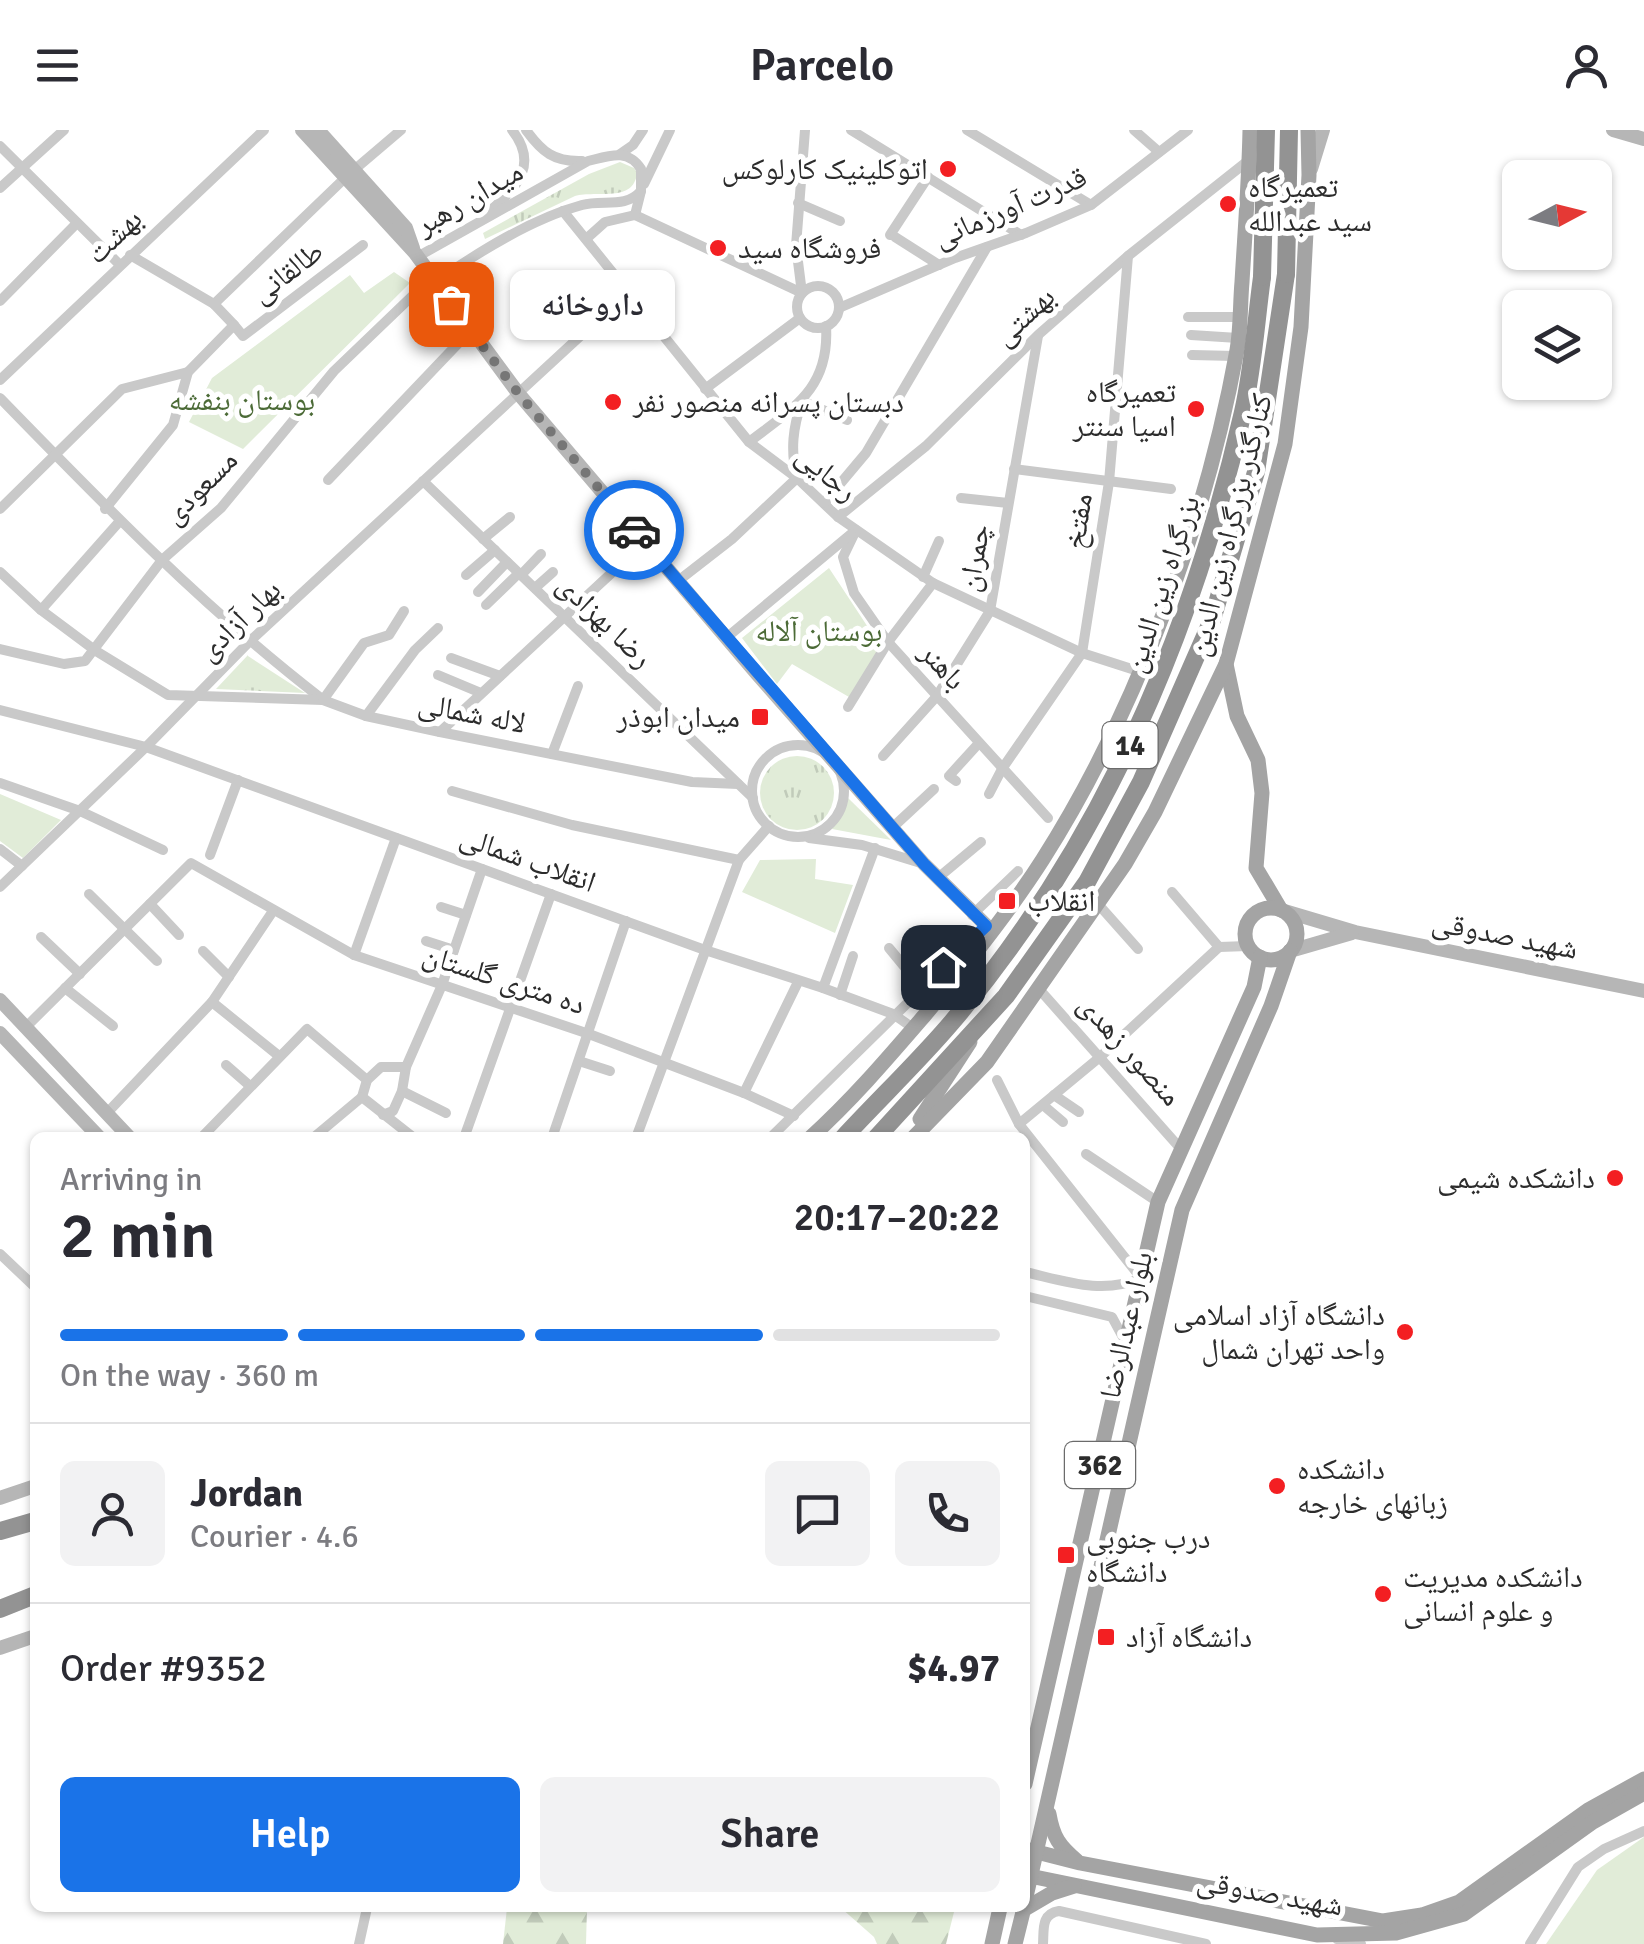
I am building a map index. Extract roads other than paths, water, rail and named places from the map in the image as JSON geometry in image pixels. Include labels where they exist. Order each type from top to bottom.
[{"type":"highway","name":"بزرگراه زین الدین","points":[[849,1132],[952,1021],[1049,889],[1151,704],[1176,639],[1244,409],[1262,277],[1266,130]]},
{"type":"highway","name":"بزرگراه زین الدین","points":[[881,1132],[1006,996],[1087,882],[1141,782],[1212,620],[1256,472],[1286,274],[1288,130]]},
{"type":"highway","points":[[0,1531],[30,1523]]},
{"type":"highway","points":[[0,1608],[30,1597]]},
{"type":"main road","points":[[302,130],[350,174]]},
{"type":"main road","points":[[318,130],[518,393],[892,828],[989,928]]},
{"type":"main road","points":[[1253,130],[1260,141],[1278,150],[1294,144],[1305,130]]},
{"type":"main road","name":"کنارگذر بزرگراه زین الدین","points":[[817,1132],[854,1098],[913,1028],[1045,856],[1114,726],[1138,671],[1194,526],[1236,356],[1253,130]]},
{"type":"main road","name":"کنارگذر بزرگراه زین الدین","points":[[919,1132],[981,1070],[1098,904],[1155,812],[1226,664],[1285,444],[1301,328],[1310,174],[1305,130]]},
{"type":"main road","points":[[1310,174],[1323,130]]},
{"type":"main road","points":[[1613,130],[1644,139]]},
{"type":"main road","points":[[1114,726],[1183,592],[1216,511]]},
{"type":"main road","points":[[1226,664],[1237,716],[1258,760],[1262,794],[1256,868],[1281,910]]},
{"type":"main road","points":[[1290,951],[1297,936],[1288,914],[1266,908],[1252,916],[1245,931],[1254,952],[1276,959],[1290,951],[1355,932]]},
{"type":"main road","name":"شهید صدوقی","points":[[1281,910],[1355,932],[1644,990]]},
{"type":"main road","name":"بلوار عبدالرضا","points":[[1031,1851],[1047,1807],[1182,1210],[1271,1006],[1290,951]]},
{"type":"main road","name":"بلوار عبدالرضا","points":[[1030,1763],[1158,1202],[1250,994],[1254,952]]},
{"type":"main road","points":[[1250,994],[1262,994],[1271,1006]]},
{"type":"main road","points":[[0,1000],[124,1132]]},
{"type":"main road","points":[[908,1132],[958,1064],[981,1023]]},
{"type":"main road","points":[[0,1032],[94,1132]]},
{"type":"main road","points":[[0,1498],[30,1489]]},
{"type":"main road","points":[[0,1649],[30,1640]]},
{"type":"main road","name":"شهید صدوقی","points":[[1031,1851],[1383,1921],[1422,1915],[1459,1902],[1588,1810],[1644,1779]]},
{"type":"main road","name":"شهید صدوقی","points":[[1030,1876],[1317,1934],[1393,1939],[1464,1914],[1593,1822],[1644,1794]]},
{"type":"main road","points":[[1047,1807],[1060,1847],[1080,1863]]},
{"type":"main road","points":[[1030,1903],[1079,1885]]},
{"type":"main road","points":[[992,1944],[999,1912]]},
{"type":"main road","name":"بلوار عبدالرضا","points":[[1015,1944],[1023,1912]]},
{"type":"street","points":[[0,188],[64,130]]},
{"type":"street","name":"بهشت","points":[[0,380],[264,130]]},
{"type":"street","points":[[214,304],[401,130]]},
{"type":"street","points":[[476,257],[461,251],[458,244],[464,232],[505,198],[522,174],[524,149],[512,130]]},
{"type":"street","points":[[526,130],[547,155],[558,160],[588,161]]},
{"type":"street","points":[[619,154],[633,145],[643,130]]},
{"type":"street","points":[[635,215],[642,188],[670,130]]},
{"type":"street","points":[[802,293],[813,286],[826,287],[836,296],[839,308],[834,320],[826,326],[812,327],[800,318],[797,306],[802,293],[796,246],[805,130]]},
{"type":"street","points":[[851,130],[1021,235]]},
{"type":"street","points":[[967,130],[1091,206]]},
{"type":"street","points":[[1134,130],[1159,152]]},
{"type":"street","name":"قدرت آورزمانی","points":[[839,308],[939,264],[1091,206],[1188,130]]},
{"type":"street","points":[[0,146],[120,265]]},
{"type":"street","points":[[619,154],[637,162],[642,188]]},
{"type":"street","name":"میدان رهبر","points":[[416,255],[588,161],[619,154]]},
{"type":"street","name":"بهشتی","points":[[838,516],[926,446],[1038,335],[1128,256],[1250,159]]},
{"type":"street","points":[[928,177],[892,236],[939,264]]},
{"type":"street","name":"میدان رهبر","points":[[433,280],[563,212],[585,204],[629,201],[642,188]]},
{"type":"street","points":[[798,203],[840,222]]},
{"type":"street","name":"رجایی","points":[[563,212],[748,442],[797,478],[838,516],[928,580],[1082,653],[1138,671]]},
{"type":"street","points":[[586,238],[606,222],[635,215],[802,293]]},
{"type":"street","points":[[0,301],[77,223]]},
{"type":"street","name":"طالقانی","points":[[105,509],[173,425],[188,372],[234,325],[243,336],[364,245]]},
{"type":"street","points":[[824,503],[866,453],[987,247]]},
{"type":"street","points":[[130,255],[214,304],[234,325]]},
{"type":"street","name":"مفتخ","points":[[990,794],[1002,769],[1082,653],[1109,482],[1128,256]]},
{"type":"street","points":[[954,258],[968,262],[974,271]]},
{"type":"street","name":"مسعودی","points":[[96,651],[162,560],[220,508],[334,371],[433,280]]},
{"type":"street","name":"بهار آزادی","points":[[0,887],[196,698],[248,642],[628,292]]},
{"type":"street","points":[[1188,317],[1240,317]]},
{"type":"street","points":[[705,390],[800,318]]},
{"type":"street","points":[[678,581],[732,539],[797,478],[792,444],[794,424],[802,401],[823,368],[826,326]]},
{"type":"street","points":[[328,480],[470,330]]},
{"type":"street","name":"چمران","points":[[883,756],[937,696],[990,611],[1038,335]]},
{"type":"street","points":[[1192,335],[1238,338]]},
{"type":"street","points":[[1192,354],[1236,356]]},
{"type":"street","points":[[0,509],[122,389],[188,372]]},
{"type":"street","points":[[0,398],[105,509],[248,642],[323,700],[364,643],[389,635],[404,611]]},
{"type":"street","points":[[802,401],[847,420]]},
{"type":"street","points":[[748,442],[802,401]]},
{"type":"street","points":[[1014,469],[1171,489]]},
{"type":"street","name":"رضا بهزادی","points":[[423,481],[753,798]]},
{"type":"street","points":[[961,498],[1008,504]]},
{"type":"street","points":[[484,539],[510,517]]},
{"type":"street","points":[[41,610],[119,522]]},
{"type":"street","points":[[726,638],[856,530]]},
{"type":"street","name":"باهنر","points":[[856,530],[843,558],[854,593],[888,642],[1048,818]]},
{"type":"street","points":[[848,707],[928,580],[940,541]]},
{"type":"street","points":[[440,732],[645,542]]},
{"type":"street","points":[[466,576],[495,550]]},
{"type":"street","points":[[486,605],[541,554]]},
{"type":"street","points":[[478,592],[507,562]]},
{"type":"street","name":"لاله شمالی","points":[[0,572],[41,610],[96,651],[168,695],[323,700],[366,716],[440,732],[692,782],[738,784]]},
{"type":"street","points":[[535,588],[553,572]]},
{"type":"street","points":[[366,716],[415,650],[438,628]]},
{"type":"street","points":[[0,650],[64,664],[86,661],[96,651]]},
{"type":"street","points":[[452,658],[500,676]]},
{"type":"street","points":[[438,676],[481,694]]},
{"type":"street","points":[[552,754],[578,686]]},
{"type":"street","name":"انقلاب شمالی","points":[[0,710],[146,747],[705,950],[894,1014],[913,1028]]},
{"type":"street","points":[[956,781],[950,776],[979,743]]},
{"type":"street","points":[[803,837],[825,829],[840,811],[844,787],[832,758],[806,746],[782,747],[762,762],[756,773],[753,798],[769,826],[791,836],[875,848],[924,864]]},
{"type":"street","points":[[210,855],[238,780]]},
{"type":"street","points":[[0,784],[80,812],[162,850]]},
{"type":"street","points":[[892,828],[934,790]]},
{"type":"street","points":[[452,791],[572,825],[740,860]]},
{"type":"street","points":[[638,1132],[740,860],[769,826]]},
{"type":"street","points":[[354,955],[396,838]]},
{"type":"street","points":[[938,877],[981,842]]},
{"type":"street","points":[[823,988],[875,848]]},
{"type":"street","points":[[0,849],[22,866]]},
{"type":"street","name":"ده متری گلستان","points":[[150,904],[191,863],[354,955],[589,1034],[794,1116]]},
{"type":"street","points":[[383,1114],[393,1111],[402,1091],[406,1068],[442,985],[482,868]]},
{"type":"street","points":[[972,914],[1018,870]]},
{"type":"street","points":[[1172,892],[1219,947],[1254,952]]},
{"type":"street","points":[[89,894],[157,961]]},
{"type":"street","points":[[466,1132],[551,894]]},
{"type":"street","points":[[26,1028],[150,904],[180,935]]},
{"type":"street","points":[[1098,904],[1138,949]]},
{"type":"street","points":[[442,907],[466,915]]},
{"type":"street","points":[[107,1113],[212,1002],[273,911]]},
{"type":"street","points":[[554,1132],[626,921]]},
{"type":"street","points":[[777,1132],[894,1014],[989,928]]},
{"type":"street","points":[[41,936],[80,974]]},
{"type":"street","points":[[426,941],[454,950]]},
{"type":"street","points":[[1019,1124],[1100,1057],[1219,947]]},
{"type":"street","points":[[888,948],[922,988]]},
{"type":"street","points":[[203,951],[229,977]]},
{"type":"street","points":[[840,995],[853,956]]},
{"type":"street","points":[[744,1093],[798,982]]},
{"type":"street","points":[[65,988],[113,1026]]},
{"type":"street","name":"منصور زهدی","points":[[1039,989],[1180,1148]]},
{"type":"street","points":[[212,1002],[279,1056]]},
{"type":"street","points":[[207,1132],[308,1029],[368,1080]]},
{"type":"street","points":[[579,1061],[610,1071]]},
{"type":"street","points":[[226,1065],[250,1086]]},
{"type":"street","points":[[320,1132],[362,1097],[368,1080],[381,1068],[406,1068]]},
{"type":"street","points":[[996,1080],[1025,1132]]},
{"type":"street","points":[[402,1091],[446,1113]]},
{"type":"street","points":[[1054,1095],[1078,1112]]},
{"type":"street","points":[[362,1097],[406,1132]]},
{"type":"street","points":[[1043,1104],[1063,1122]]},
{"type":"street","points":[[394,1132],[397,1125]]},
{"type":"street","points":[[1030,1138],[1142,1278],[1117,1287],[1030,1273]]},
{"type":"street","points":[[1086,1154],[1158,1202]]},
{"type":"street","points":[[0,1254],[30,1282]]},
{"type":"street","points":[[1080,1308],[1090,1306],[1094,1300],[1086,1285]]},
{"type":"street","points":[[1030,1297],[1112,1318],[1127,1347]]},
{"type":"street","points":[[1530,1944],[1578,1867],[1604,1849],[1644,1831]]},
{"type":"street","points":[[1043,1944],[1045,1919],[1050,1912],[1059,1911],[1206,1944]]},
{"type":"street","points":[[359,1944],[366,1912]]},
{"type":"street","points":[[1317,1934],[1361,1944]]},
{"type":"place","name":"اتوکلینیک کارلوکس","points":[[948,169]]},
{"type":"place","name":"تعمیرگاه سید عبدالله","points":[[1228,204]]},
{"type":"place","name":"فروشگاه سید","points":[[718,248]]},
{"type":"place","name":"داروخانه","points":[[451,304]]},
{"type":"place","name":"دبستان پسرانه منصور نفر","points":[[613,402]]},
{"type":"place","name":"تعمیرگاه اسیا سنتر","points":[[1196,409]]},
{"type":"place","name":"میدان ابوذر","points":[[760,717]]},
{"type":"place","name":"انقلاب","points":[[1007,901]]},
{"type":"place","name":"دانشکده شیمی","points":[[1615,1178]]},
{"type":"place","name":"دانشگاه آزاد اسلامی واحد تهران شمال","points":[[1405,1332]]},
{"type":"place","name":"دانشکده زبانهای خارجه","points":[[1277,1486]]},
{"type":"place","name":"درب جنوبی دانشگاه","points":[[1066,1555]]},
{"type":"place","name":"دانشکده مدیریت و علوم انسانی","points":[[1383,1594]]},
{"type":"place","name":"دانشگاه آزاد","points":[[1106,1637]]},
{"type":"park label","name":"بوستان بنفشه","points":[[242,400]]},
{"type":"park label","name":"بوستان آلاله","points":[[819,631]]}]
